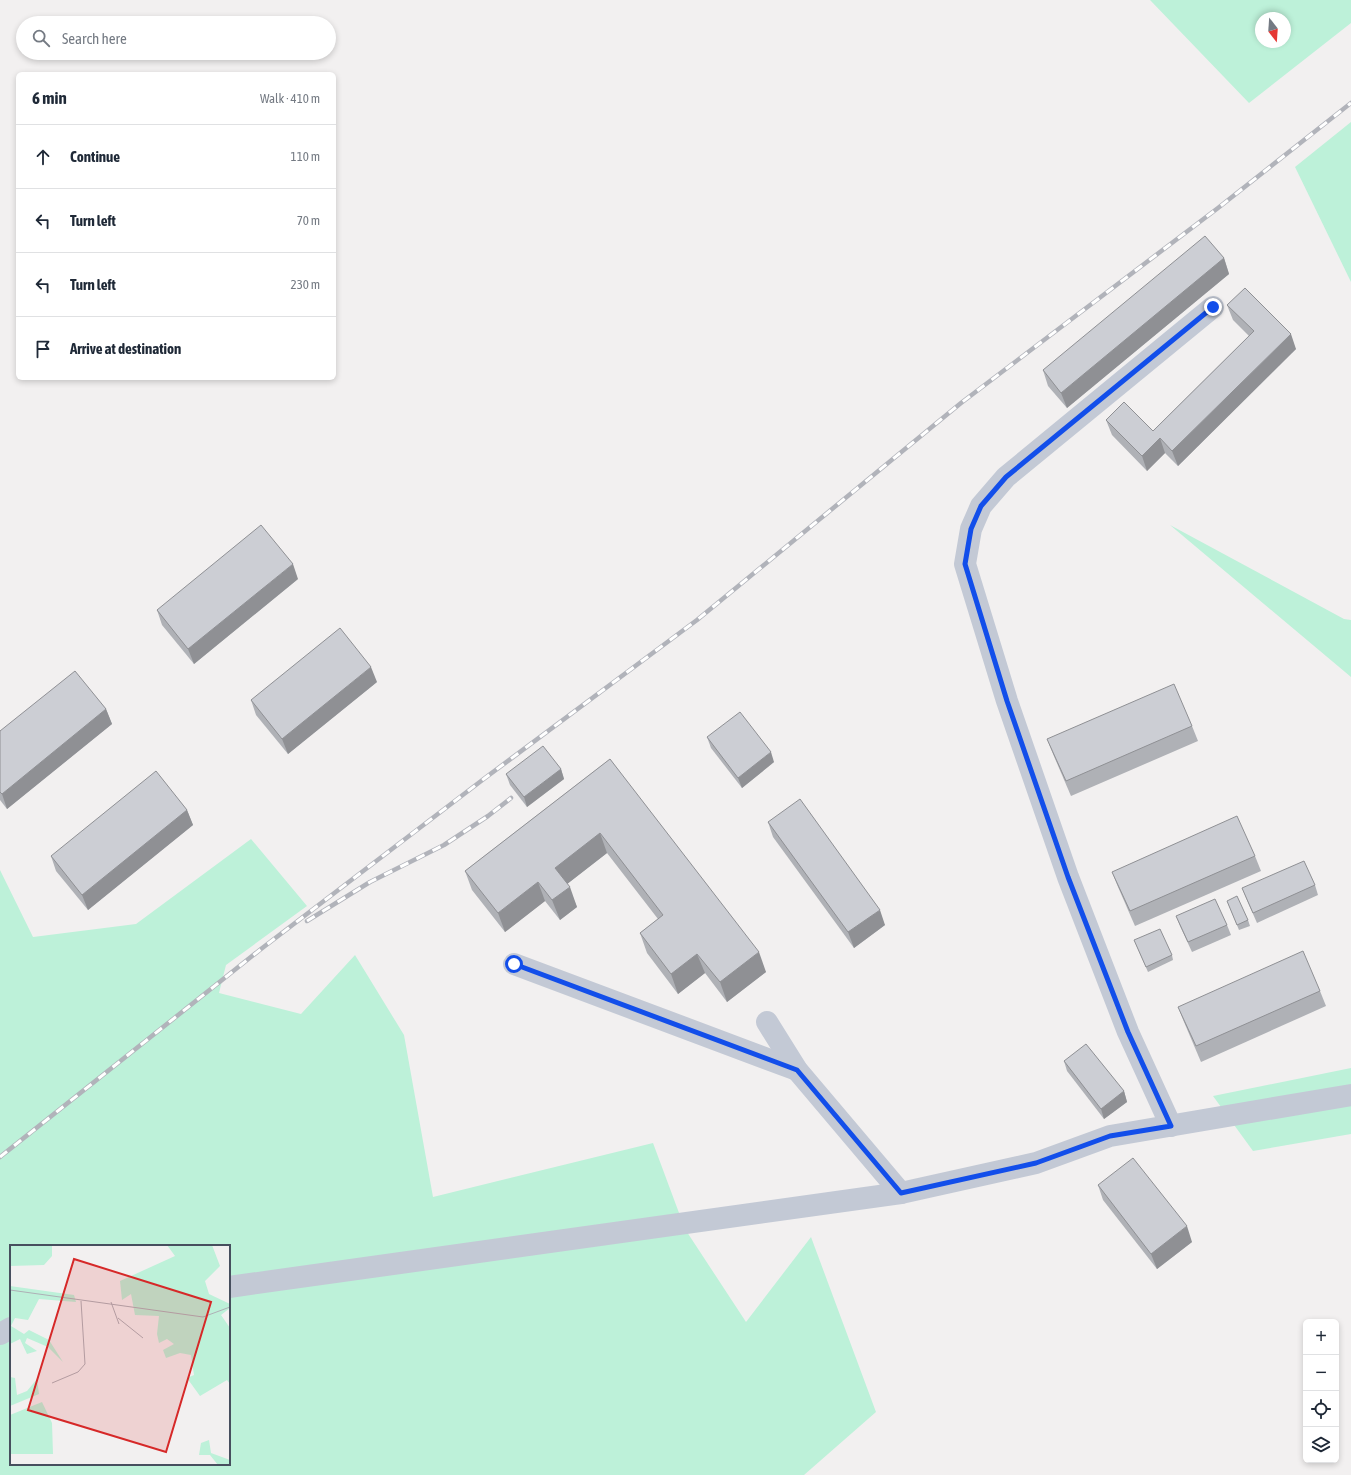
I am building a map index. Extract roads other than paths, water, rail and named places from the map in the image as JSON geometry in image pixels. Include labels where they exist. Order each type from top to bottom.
[{"type":"street","points":[[1171,1126],[1128,1032],[1068,877],[1007,701],[965,564],[971,529],[981,506],[1006,477],[1213,307]]},
{"type":"street","points":[[514,964],[797,1070]]},
{"type":"street","points":[[767,1022],[797,1070],[901,1193]]},
{"type":"street","points":[[230,1288],[901,1193],[1036,1163],[1110,1136],[1351,1095]]},
{"type":"street","points":[[0,1334],[10,1329]]},
{"type":"railway","points":[[0,1157],[261,949],[485,778],[697,620],[961,403],[1218,208],[1351,103]]},
{"type":"railway","points":[[307,921],[370,882],[444,845],[488,816],[511,798]]}]
